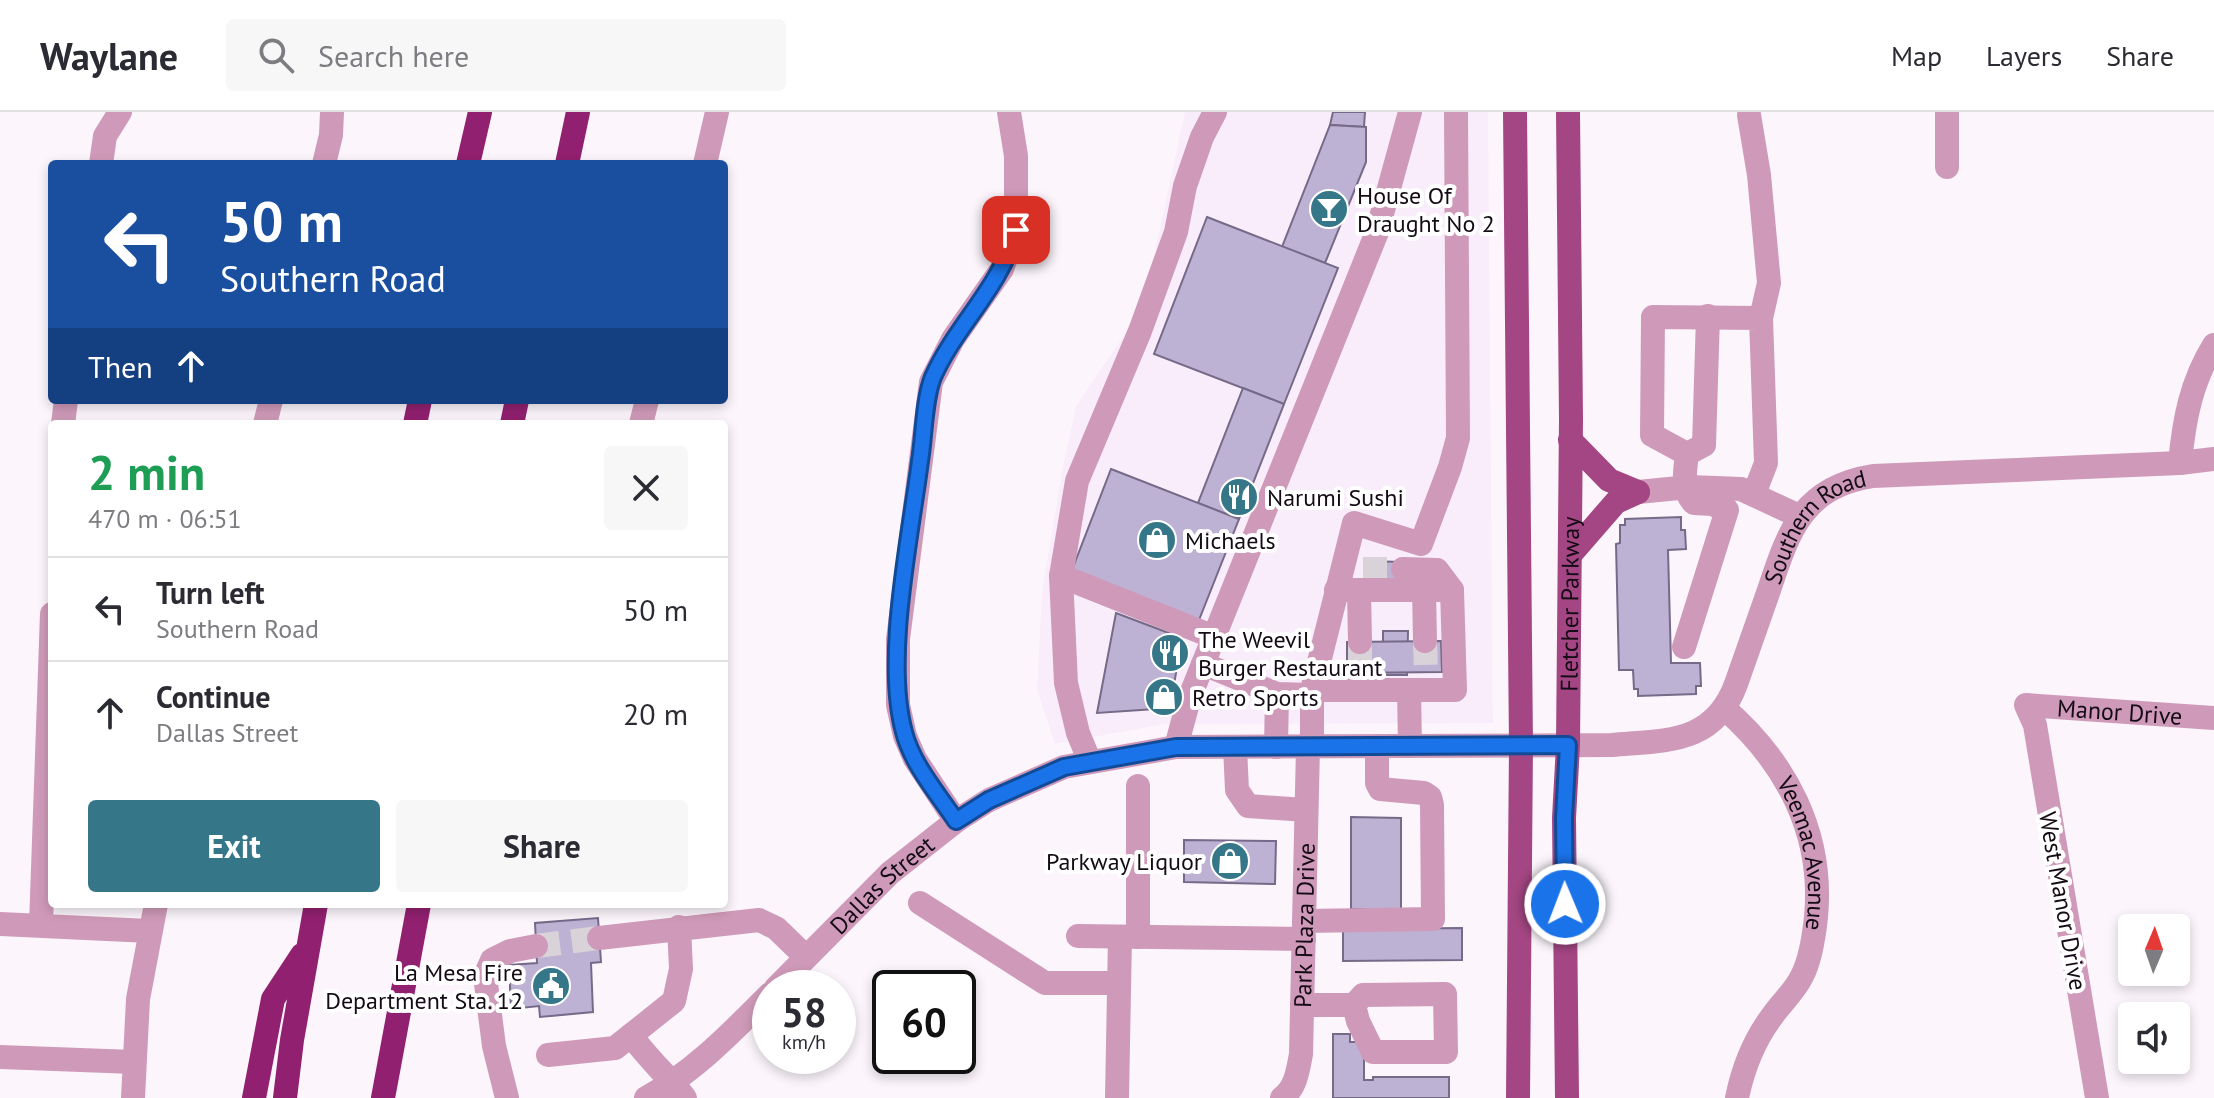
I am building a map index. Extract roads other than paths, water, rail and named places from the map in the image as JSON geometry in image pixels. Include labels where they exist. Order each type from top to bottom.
[{"type":"highway","points":[[469,160],[480,112]]},
{"type":"highway","points":[[568,160],[578,112]]},
{"type":"highway","points":[[285,1098],[315,908]]},
{"type":"highway","points":[[383,1098],[418,908]]},
{"type":"highway","points":[[254,1098],[273,999],[307,946]]},
{"type":"main road","name":"Fletcher Parkway","points":[[1515,112],[1521,746],[1518,1098]]},
{"type":"main road","name":"Fletcher Parkway","points":[[1567,1098],[1564,818],[1570,555],[1568,112]]},
{"type":"main road","points":[[1570,440],[1609,480],[1638,492]]},
{"type":"main road","points":[[1570,555],[1616,502],[1638,492]]},
{"type":"street","points":[[102,160],[105,136],[120,112]]},
{"type":"street","points":[[325,160],[332,112]]},
{"type":"street","points":[[706,160],[717,112]]},
{"type":"street","points":[[956,821],[915,759],[905,736],[898,705],[898,639],[931,382],[953,339],[1002,269],[1016,230],[1016,156],[1009,112]]},
{"type":"street","points":[[1090,762],[1078,733],[1066,683],[1061,576],[1077,481],[1140,331],[1176,232],[1185,186],[1202,137],[1215,112]]},
{"type":"street","points":[[1176,747],[1189,699],[1377,232],[1410,112]]},
{"type":"street","points":[[1360,642],[1350,580],[1354,523],[1421,544],[1458,438],[1456,112]]},
{"type":"street","points":[[1947,112],[1947,167]]},
{"type":"street","points":[[1749,115],[1759,175],[1769,283],[1761,318],[1766,463],[1754,494]]},
{"type":"street","points":[[1687,454],[1704,445],[1708,316]]},
{"type":"street","points":[[1687,454],[1652,435],[1653,317],[1761,318]]},
{"type":"street","points":[[2180,463],[2184,423],[2198,371],[2214,345]]},
{"type":"street","points":[[1684,647],[1727,510],[1712,504],[1694,503],[1687,496],[1687,454]]},
{"type":"street","name":"Southern Road","points":[[1521,746],[1612,745],[1678,739],[1704,727],[1724,708],[1736,684],[1786,540],[1799,516],[1811,503],[1839,484],[1873,476],[2214,459]]},
{"type":"street","points":[[1638,492],[1685,487],[1741,489],[1799,516]]},
{"type":"street","points":[[1203,664],[1277,694],[1312,692],[1360,681],[1420,684],[1455,690],[1452,590],[1437,570],[1403,569]]},
{"type":"street","points":[[1061,576],[1214,637]]},
{"type":"street","points":[[1350,580],[1424,590],[1452,590]]},
{"type":"street","name":"Park Plaza Drive","points":[[1282,1098],[1296,1079],[1301,1054],[1306,810],[1312,692],[1350,580]]},
{"type":"street","points":[[1424,590],[1425,641]]},
{"type":"street","points":[[1410,746],[1420,684]]},
{"type":"street","points":[[1276,747],[1277,694]]},
{"type":"street","name":"Manor Drive","points":[[2026,705],[2214,718]]},
{"type":"street","name":"West Manor Drive","points":[[2026,705],[2035,725],[2097,1098]]},
{"type":"street","name":"Veemac Avenue","points":[[1724,708],[1765,748],[1792,789],[1809,834],[1817,882],[1814,930],[1802,976],[1760,1034],[1748,1057],[1737,1098]]},
{"type":"street","points":[[41,925],[48,727]]},
{"type":"street","points":[[1078,936],[1304,930],[1433,919],[1430,797],[1424,793],[1380,789],[1376,774],[1377,746]]},
{"type":"street","name":"Dallas Street","points":[[793,970],[890,873],[956,821],[989,800],[1064,767],[1176,747],[1521,746]]},
{"type":"street","points":[[1235,747],[1237,790],[1248,806],[1306,810]]},
{"type":"street","points":[[1117,1098],[1119,983],[1129,937],[1138,786]]},
{"type":"street","points":[[920,903],[1045,983],[1119,983]]},
{"type":"street","points":[[133,1098],[138,999],[155,908]]},
{"type":"street","points":[[599,938],[759,920],[776,928],[806,957]]},
{"type":"street","points":[[0,924],[149,931]]},
{"type":"street","points":[[548,1055],[615,1048],[674,1001],[681,969],[679,927]]},
{"type":"street","points":[[507,1098],[494,1046],[485,976],[492,960],[510,951],[536,946]]},
{"type":"street","points":[[1302,1005],[1354,1005]]},
{"type":"street","points":[[646,1098],[679,1090],[752,1012]]},
{"type":"street","points":[[631,1035],[651,1062],[679,1090]]},
{"type":"street","points":[[0,1057],[134,1062]]},
{"type":"tunnel","points":[[1363,569],[1403,569]]},
{"type":"tunnel","points":[[1425,641],[1426,672]]},
{"type":"tunnel","points":[[1360,642],[1360,672]]},
{"type":"tunnel","points":[[536,946],[599,938]]},
{"type":"place","name":"House Of Draught No 2","points":[[1329,209]]},
{"type":"place","name":"Narumi Sushi","points":[[1239,497]]},
{"type":"place","name":"Michaels","points":[[1157,540]]},
{"type":"place","name":"The Weevil Burger Restaurant","points":[[1170,653]]},
{"type":"place","name":"Retro Sports","points":[[1164,697]]},
{"type":"place","name":"Parkway Liquor","points":[[1230,861]]},
{"type":"place","name":"La Mesa Fire Department Sta. 12","points":[[551,986]]}]
